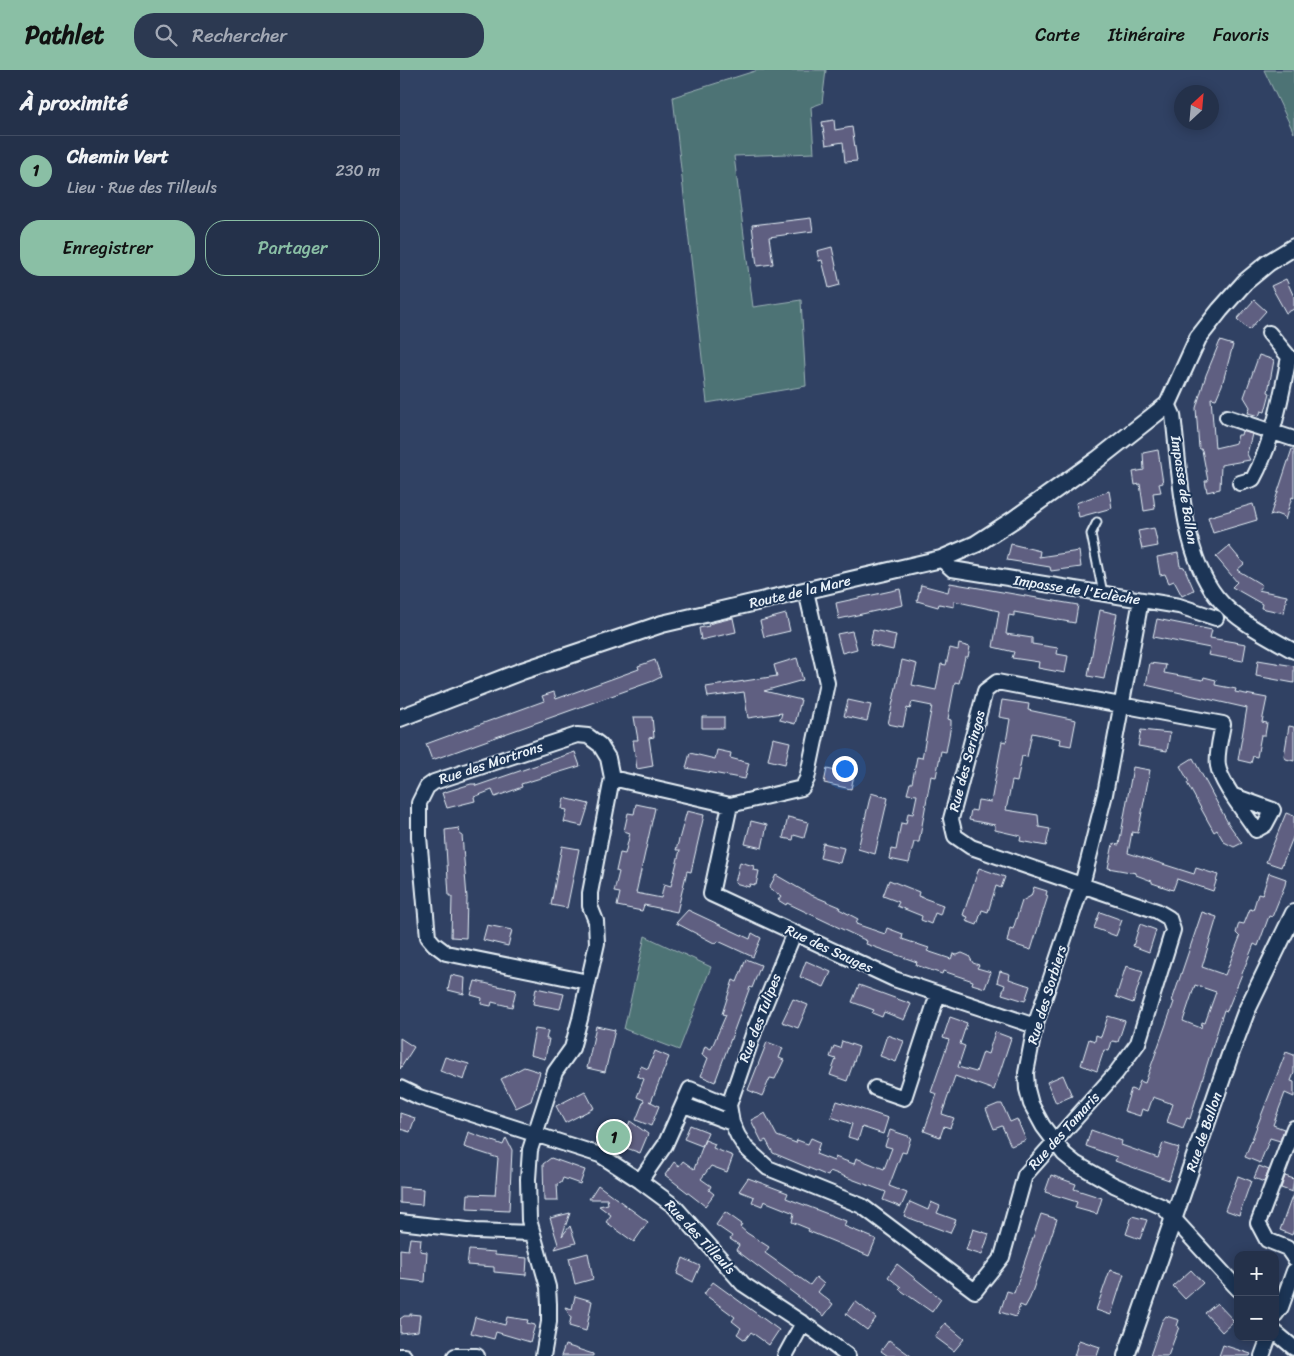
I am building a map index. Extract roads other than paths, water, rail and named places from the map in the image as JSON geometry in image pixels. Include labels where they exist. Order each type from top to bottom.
[{"type":"street","points":[[1168,404],[1198,338],[1220,310],[1245,282],[1268,263],[1294,247]]},
{"type":"street","points":[[1240,483],[1253,479],[1262,463],[1289,357],[1269,333]]},
{"type":"street","name":"Route de la Mare","points":[[400,718],[503,678],[662,624],[941,559],[976,544],[1013,520],[1097,460],[1168,404]]},
{"type":"street","name":"Impasse de Ballon","points":[[1168,404],[1173,415],[1190,535],[1197,561],[1206,579],[1216,596],[1233,613],[1250,626],[1294,651]]},
{"type":"street","points":[[1226,418],[1294,439]]},
{"type":"street","name":"Impasse de l'Eclèche","points":[[941,559],[952,569],[1179,606],[1216,618]]},
{"type":"street","points":[[612,778],[730,805],[802,788],[807,779],[827,693],[827,683],[806,591]]},
{"type":"street","name":"Rue des Sorbiers","points":[[1141,600],[1105,794],[1082,885],[1035,1026],[1026,1073],[1027,1090],[1031,1104],[1054,1143],[1075,1163],[1163,1207],[1234,1285]]},
{"type":"street","name":"Rue des Seringas","points":[[1082,885],[965,844],[955,836],[951,819],[985,692],[997,682],[1122,704]]},
{"type":"street","points":[[1122,704],[1223,724],[1219,768],[1234,796]]},
{"type":"street","name":"Rue des Mortrons","points":[[543,1356],[549,1322],[548,1287],[529,1220],[528,1179],[530,1150],[555,1072],[572,1048],[588,982],[597,943],[596,922],[590,906],[590,893],[612,778],[608,758],[600,745],[588,736],[577,735],[434,782],[427,786],[419,803],[419,837],[428,937],[446,953],[588,982]]},
{"type":"street","name":"Rue des Sauges","points":[[730,805],[711,894],[894,979],[1035,1026]]},
{"type":"street","name":"Rue des Tamaris","points":[[732,1123],[746,1148],[768,1168],[862,1206],[975,1291],[1002,1257],[1025,1175],[1130,1056],[1138,1043],[1173,930],[1170,918],[1157,911],[1082,885]]},
{"type":"street","name":"Rue de Ballon","points":[[1126,1356],[1246,1012],[1294,913]]},
{"type":"street","name":"Rue des Tulipes","points":[[732,1123],[729,1105],[753,1034],[794,933]]},
{"type":"street","points":[[875,1088],[904,1098],[938,994]]},
{"type":"street","name":"Rue des Tilleuls","points":[[400,1088],[534,1135],[600,1155],[640,1181],[683,1215],[727,1268],[743,1284],[803,1323],[848,1356]]},
{"type":"street","points":[[640,1181],[665,1146],[690,1089],[729,1105]]},
{"type":"street","points":[[684,1105],[732,1123]]},
{"type":"street","points":[[1294,1128],[1258,1223],[1267,1240],[1287,1248],[1294,1258]]},
{"type":"street","points":[[400,1222],[476,1231],[532,1233]]},
{"type":"street","points":[[1279,1310],[1294,1271]]},
{"type":"street","points":[[784,1356],[803,1323]]},
{"type":"street","points":[[1279,1335],[1294,1348]]},
{"type":"street","points":[[1262,1356],[1268,1341]]},
{"type":"street","points":[[455,1356],[477,1356]]},
{"type":"lane","points":[[1097,522],[1091,534],[1103,593]]},
{"type":"place","name":"Chemin Vert","points":[[614,1137]]}]
